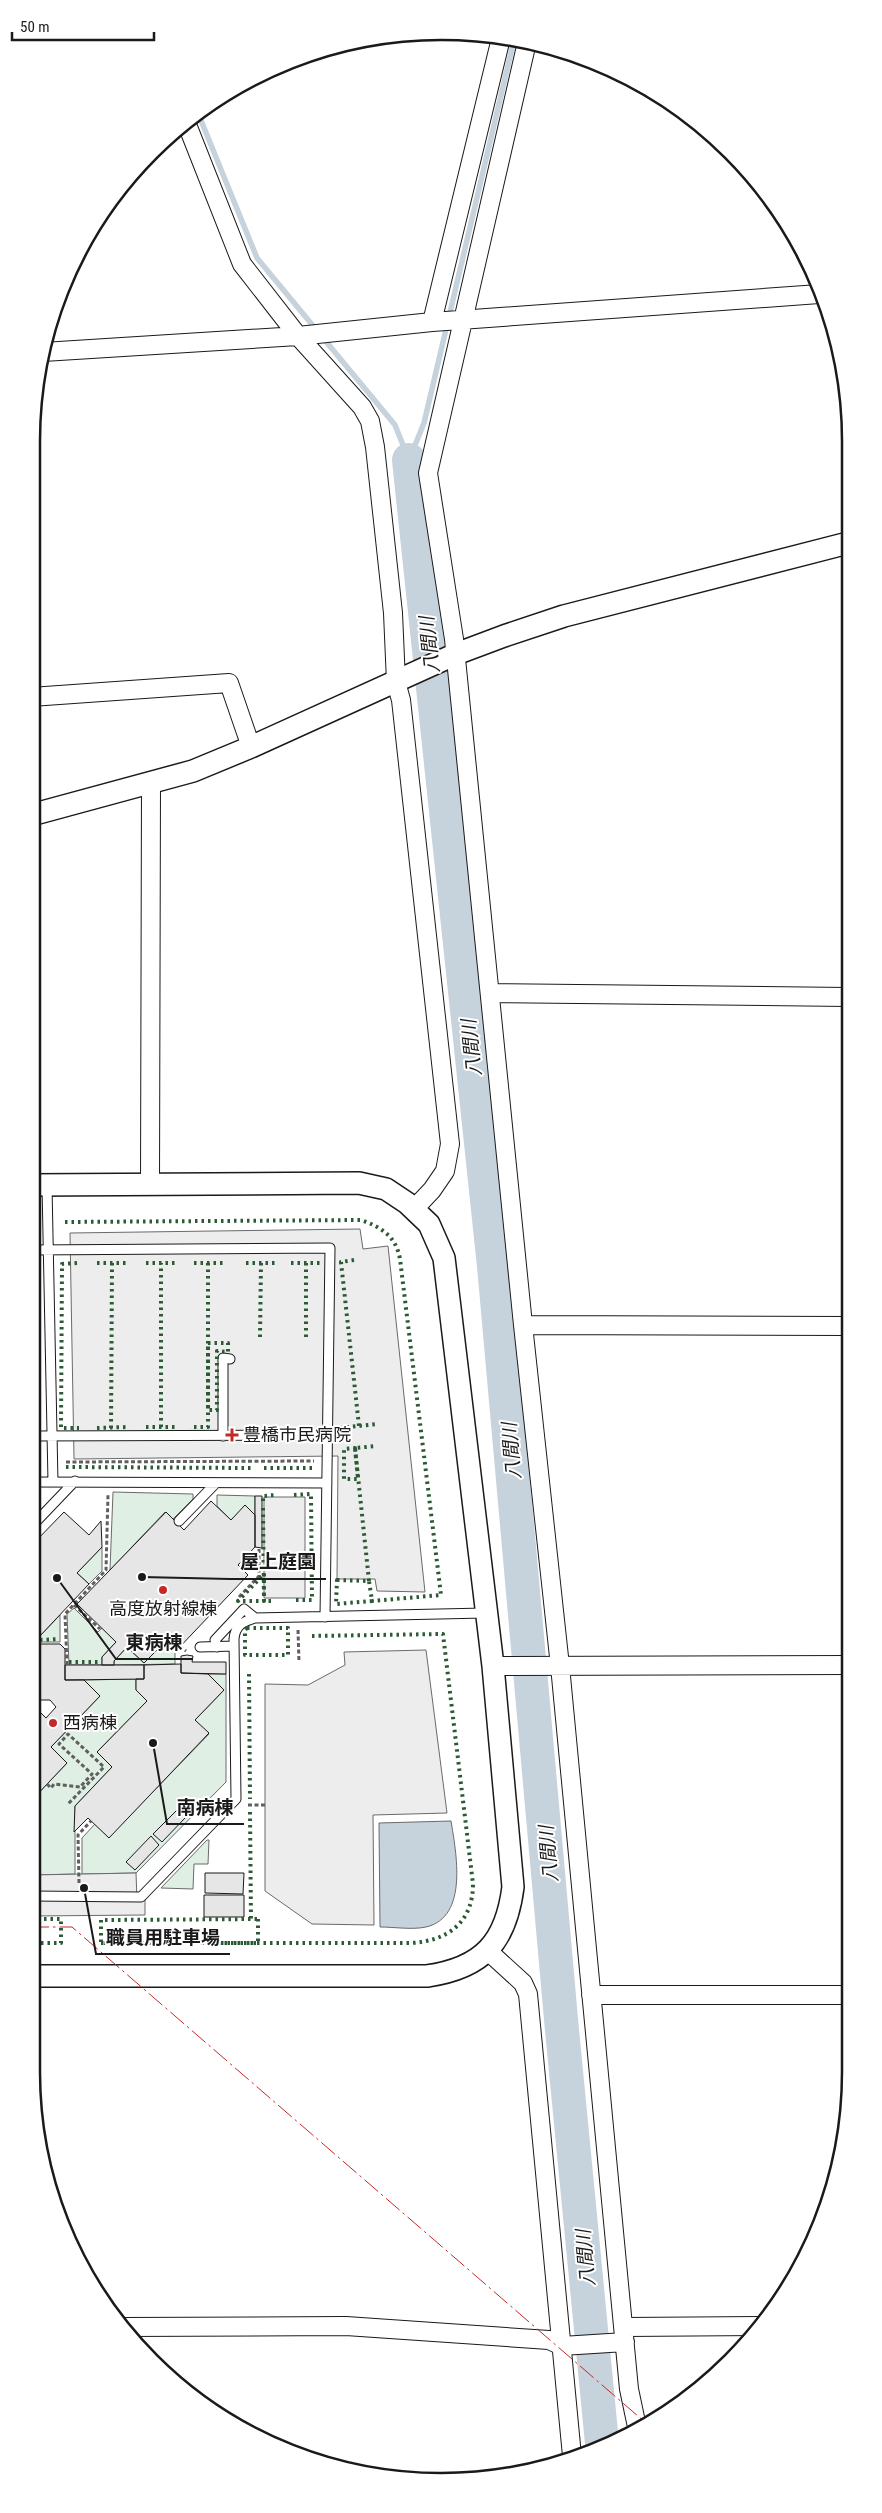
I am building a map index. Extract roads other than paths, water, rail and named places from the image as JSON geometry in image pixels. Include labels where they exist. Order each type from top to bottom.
[{"type":"street","points":[[432,322],[499,44]]},
{"type":"street","points":[[525,49],[428,473],[456,654],[491,993],[555,1666],[591,1995],[629,2389],[636,2422]]},
{"type":"street","points":[[189,130],[242,264],[298,336],[362,407],[370,421],[375,447],[394,613],[401,700],[450,1144],[445,1171],[432,1190],[414,1209]]},
{"type":"street","points":[[51,352],[298,336],[432,322],[814,294]]},
{"type":"street","points":[[40,812],[194,771],[456,654],[564,616],[842,545]]},
{"type":"street","points":[[40,696],[229,683],[251,747]]},
{"type":"street","points":[[150,1185],[151,782]]},
{"type":"street","points":[[491,993],[842,997]]},
{"type":"street","points":[[40,1185],[359,1183],[386,1189],[414,1209],[429,1224],[444,1258],[485,1613],[499,1666],[513,1887],[510,1910],[503,1932],[488,1951],[467,1966],[450,1972],[427,1976],[40,1976]]},
{"type":"street","points":[[523,1325],[842,1326]]},
{"type":"street","points":[[499,1666],[842,1665]]},
{"type":"street","points":[[488,1951],[523,1983],[528,1994],[572,2451]]},
{"type":"street","points":[[591,1995],[842,1995]]},
{"type":"street","points":[[132,2327],[346,2326],[549,2340],[562,2346],[625,2334],[750,2327]]},
{"type":"lane","points":[[40,1192],[48,1250],[53,1482]]},
{"type":"lane","points":[[40,1250],[330,1248],[325,1617]]},
{"type":"lane","points":[[223,1436],[223,1358],[230,1358]]},
{"type":"lane","points":[[40,1436],[328,1435]]},
{"type":"lane","points":[[40,1517],[75,1481]]},
{"type":"lane","points":[[40,1482],[327,1483]]},
{"type":"lane","points":[[179,1521],[216,1483]]},
{"type":"lane","points":[[217,1647],[216,1640],[244,1609],[255,1618]]},
{"type":"lane","points":[[40,1896],[141,1897],[236,1799],[234,1646],[235,1631],[244,1621],[255,1618],[485,1613]]},
{"type":"lane","points":[[200,1647],[234,1646]]},
{"type":"waterway","points":[[409,460],[424,423],[512,47]]},
{"type":"waterway","points":[[201,120],[257,258],[395,425],[409,460]]},
{"type":"waterway","name":"八間川","points":[[409,460],[494,1266],[562,2030],[602,2439]]},
{"type":"place","name":"豊橋市民病院","points":[[232,1435]]},
{"type":"place","name":"屋上庭園","points":[[142,1577]]},
{"type":"place","name":"東病棟","points":[[57,1578]]},
{"type":"place","name":"高度放射線棟","points":[[163,1590]]},
{"type":"place","name":"西病棟","points":[[53,1723]]},
{"type":"place","name":"南病棟","points":[[153,1743]]},
{"type":"place","name":"職員用駐車場","points":[[84,1888]]}]
